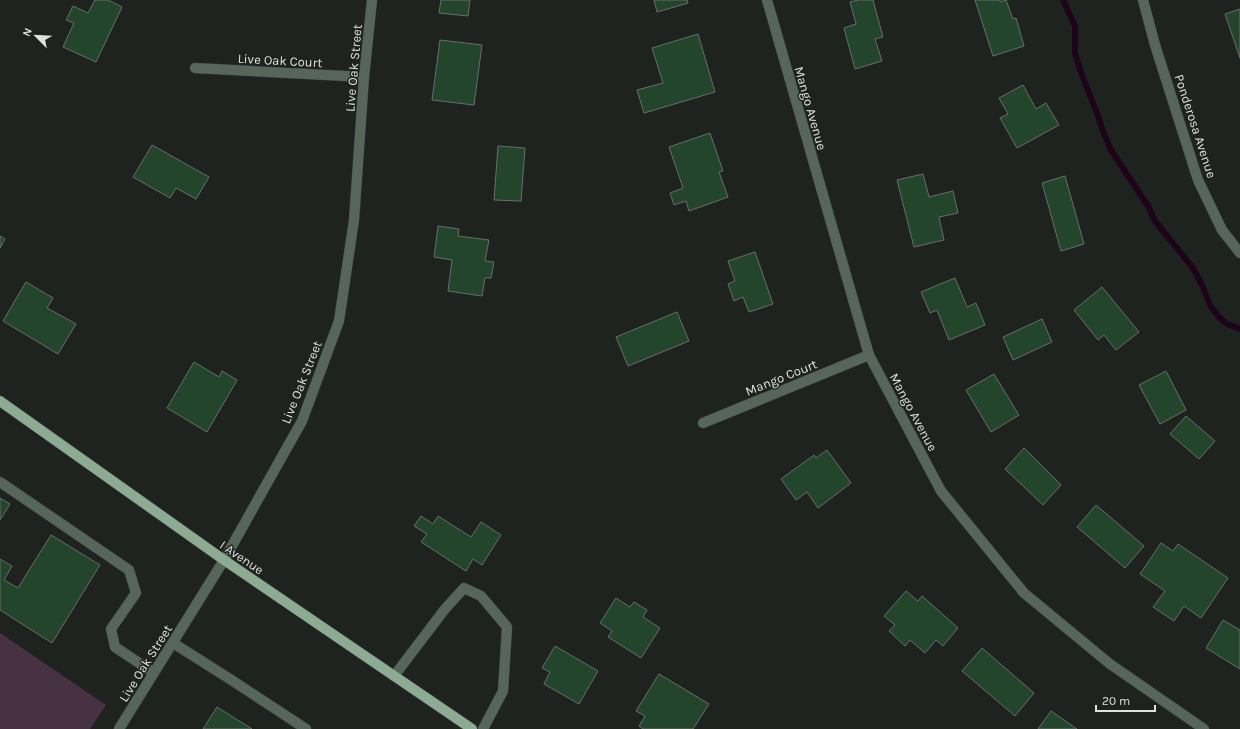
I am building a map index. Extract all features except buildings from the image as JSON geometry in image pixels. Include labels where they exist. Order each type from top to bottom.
[{"type":"main road","name":"I Avenue","points":[[0,402],[224,560],[472,729]]},
{"type":"street","name":"Live Oak Street","points":[[119,729],[224,560],[302,421],[339,321],[354,220],[364,77],[372,0]]},
{"type":"street","name":"Mango Avenue","points":[[767,0],[869,355],[941,491],[1024,593],[1110,664],[1204,729]]},
{"type":"street","name":"Ponderosa Avenue","points":[[1143,0],[1155,45],[1198,180],[1222,230],[1240,253]]},
{"type":"street","name":"Live Oak Court","points":[[195,68],[364,77]]},
{"type":"street","name":"Mango Court","points":[[704,423],[869,355]]},
{"type":"street","points":[[0,482],[129,570],[136,593],[112,629],[115,647],[154,673]]},
{"type":"street","points":[[394,676],[445,609],[464,588],[481,596],[507,627],[503,691],[483,729]]},
{"type":"street","points":[[173,643],[306,729]]},
{"type":"shaded area","points":[[0,633],[106,705],[90,729],[0,729]]},
{"type":"waterway","points":[[1063,0],[1075,26],[1075,53],[1082,75],[1111,150],[1148,206],[1155,221],[1193,268],[1210,305],[1219,317],[1227,324],[1240,329]]}]
